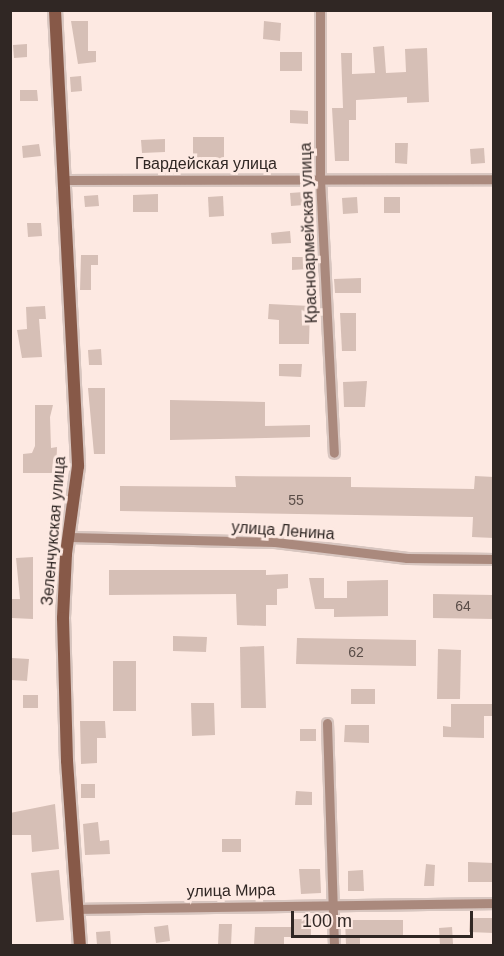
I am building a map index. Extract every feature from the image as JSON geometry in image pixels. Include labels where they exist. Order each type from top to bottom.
[{"type":"street","name":"Зеленчукская улица","points":[[55,10],[78,466],[69,537],[63,618],[80,945]]},
{"type":"street","name":"Красноармейская улица","points":[[320,10],[320,179],[334,453]]},
{"type":"street","name":"Гвардейская улица","points":[[63,180],[494,178]]},
{"type":"street","name":"улица Ленина","points":[[69,537],[275,542],[407,558],[494,559]]},
{"type":"street","points":[[327,723],[334,945]]},
{"type":"street","name":"улица Мира","points":[[77,909],[494,903]]},
{"type":"building","points":[[71,21],[88,21],[88,51],[96,51],[96,62],[78,64]]},
{"type":"building","points":[[264,21],[281,23],[280,41],[263,39]]},
{"type":"building","points":[[27,44],[27,57],[14,58],[13,45]]},
{"type":"building","points":[[384,46],[386,73],[406,72],[405,49],[427,48],[429,102],[407,103],[407,97],[356,100],[356,120],[349,120],[349,161],[335,161],[332,108],[343,108],[341,53],[352,53],[352,74],[375,73],[373,47]]},
{"type":"building","points":[[280,52],[302,52],[302,71],[280,71]]},
{"type":"building","points":[[81,76],[82,91],[71,92],[70,77]]},
{"type":"building","points":[[20,90],[37,90],[38,101],[20,101]]},
{"type":"building","points":[[290,110],[308,111],[308,124],[290,123]]},
{"type":"building","points":[[193,137],[224,137],[224,161],[193,161]]},
{"type":"building","points":[[165,139],[165,152],[142,153],[141,140]]},
{"type":"building","points":[[395,143],[408,143],[407,164],[395,163]]},
{"type":"building","points":[[39,144],[41,156],[23,158],[22,146]]},
{"type":"building","points":[[484,148],[485,163],[471,164],[470,149]]},
{"type":"building","points":[[304,192],[304,205],[291,206],[290,193]]},
{"type":"building","points":[[158,194],[158,212],[133,212],[133,195]]},
{"type":"building","points":[[98,195],[99,206],[85,207],[84,196]]},
{"type":"building","points":[[223,196],[224,216],[209,217],[208,197]]},
{"type":"building","points":[[357,197],[358,213],[343,214],[342,198]]},
{"type":"building","points":[[384,197],[400,197],[400,213],[384,213]]},
{"type":"building","points":[[27,223],[41,223],[42,236],[28,237]]},
{"type":"building","points":[[290,231],[291,243],[272,244],[271,233]]},
{"type":"building","points":[[81,255],[98,255],[98,265],[91,265],[91,290],[80,290]]},
{"type":"building","points":[[292,257],[308,257],[308,269],[292,270]]},
{"type":"building","points":[[361,278],[361,293],[335,293],[334,279]]},
{"type":"building","points":[[269,304],[310,306],[309,344],[279,344],[279,320],[268,319]]},
{"type":"building","points":[[45,306],[46,319],[39,319],[42,357],[22,358],[17,330],[27,329],[26,307]]},
{"type":"building","points":[[340,313],[356,313],[356,351],[342,351]]},
{"type":"building","points":[[101,349],[102,365],[89,365],[88,350]]},
{"type":"building","points":[[279,364],[302,364],[301,377],[279,376]]},
{"type":"building","points":[[367,381],[365,407],[344,407],[343,382]]},
{"type":"building","points":[[88,388],[105,388],[105,454],[94,454]]},
{"type":"building","points":[[170,400],[265,402],[265,426],[310,425],[310,437],[170,440]]},
{"type":"building","points":[[35,405],[53,405],[50,417],[51,448],[57,447],[56,473],[23,473],[23,454],[32,453],[35,446]]},
{"type":"building","points":[[235,476],[351,477],[351,487],[474,489],[475,476],[494,477],[494,538],[472,537],[473,517],[120,511],[120,486],[236,487]]},
{"type":"building","points":[[33,557],[33,619],[12,618],[12,599],[20,599],[16,558]]},
{"type":"building","points":[[109,570],[266,570],[266,575],[288,574],[288,588],[277,589],[277,605],[266,605],[266,626],[237,625],[236,594],[109,595]]},
{"type":"building","points":[[309,578],[324,578],[324,598],[347,598],[347,581],[388,580],[388,616],[334,617],[334,609],[315,609]]},
{"type":"building","points":[[433,594],[494,595],[494,619],[433,618]]},
{"type":"building","points":[[173,636],[207,637],[206,652],[173,651]]},
{"type":"building","points":[[297,638],[416,640],[416,666],[296,664]]},
{"type":"building","points":[[264,646],[266,708],[241,708],[240,647]]},
{"type":"building","points":[[438,649],[461,650],[460,699],[437,699]]},
{"type":"building","points":[[12,658],[29,659],[27,681],[11,680]]},
{"type":"building","points":[[113,661],[136,661],[136,711],[113,711]]},
{"type":"building","points":[[351,689],[375,689],[375,704],[351,704]]},
{"type":"building","points":[[23,695],[38,695],[38,708],[23,708]]},
{"type":"building","points":[[191,703],[214,703],[215,735],[192,736]]},
{"type":"building","points":[[451,704],[494,704],[494,716],[484,716],[484,738],[443,737],[443,726],[451,727]]},
{"type":"building","points":[[80,721],[105,721],[106,738],[97,738],[97,763],[81,764]]},
{"type":"building","points":[[345,725],[369,725],[369,743],[344,742]]},
{"type":"building","points":[[300,729],[316,729],[316,741],[300,741]]},
{"type":"building","points":[[81,784],[95,784],[95,798],[81,798]]},
{"type":"building","points":[[296,791],[312,792],[312,805],[295,805]]},
{"type":"building","points":[[55,804],[59,849],[32,852],[31,835],[10,835],[10,813]]},
{"type":"building","points":[[98,822],[100,841],[109,840],[110,854],[85,855],[83,824]]},
{"type":"building","points":[[222,839],[241,839],[241,852],[222,852]]},
{"type":"building","points":[[468,862],[494,863],[494,882],[468,882]]},
{"type":"building","points":[[426,864],[435,865],[434,886],[424,886]]},
{"type":"building","points":[[299,869],[320,869],[321,893],[301,894]]},
{"type":"building","points":[[59,870],[64,920],[36,922],[31,873]]},
{"type":"building","points":[[363,870],[364,891],[348,891],[348,871]]},
{"type":"building","points":[[470,918],[494,918],[494,933],[469,932]]},
{"type":"building","points":[[292,919],[311,919],[311,937],[284,937],[284,945],[254,945],[255,927],[292,927]]},
{"type":"building","points":[[345,920],[403,920],[403,935],[360,935],[360,945],[346,945]]},
{"type":"building","points":[[219,924],[232,924],[231,945],[218,945]]},
{"type":"building","points":[[168,925],[170,941],[156,943],[154,927]]},
{"type":"building","points":[[452,927],[453,944],[440,945],[439,928]]},
{"type":"building","points":[[110,931],[111,945],[97,945],[96,932]]}]
